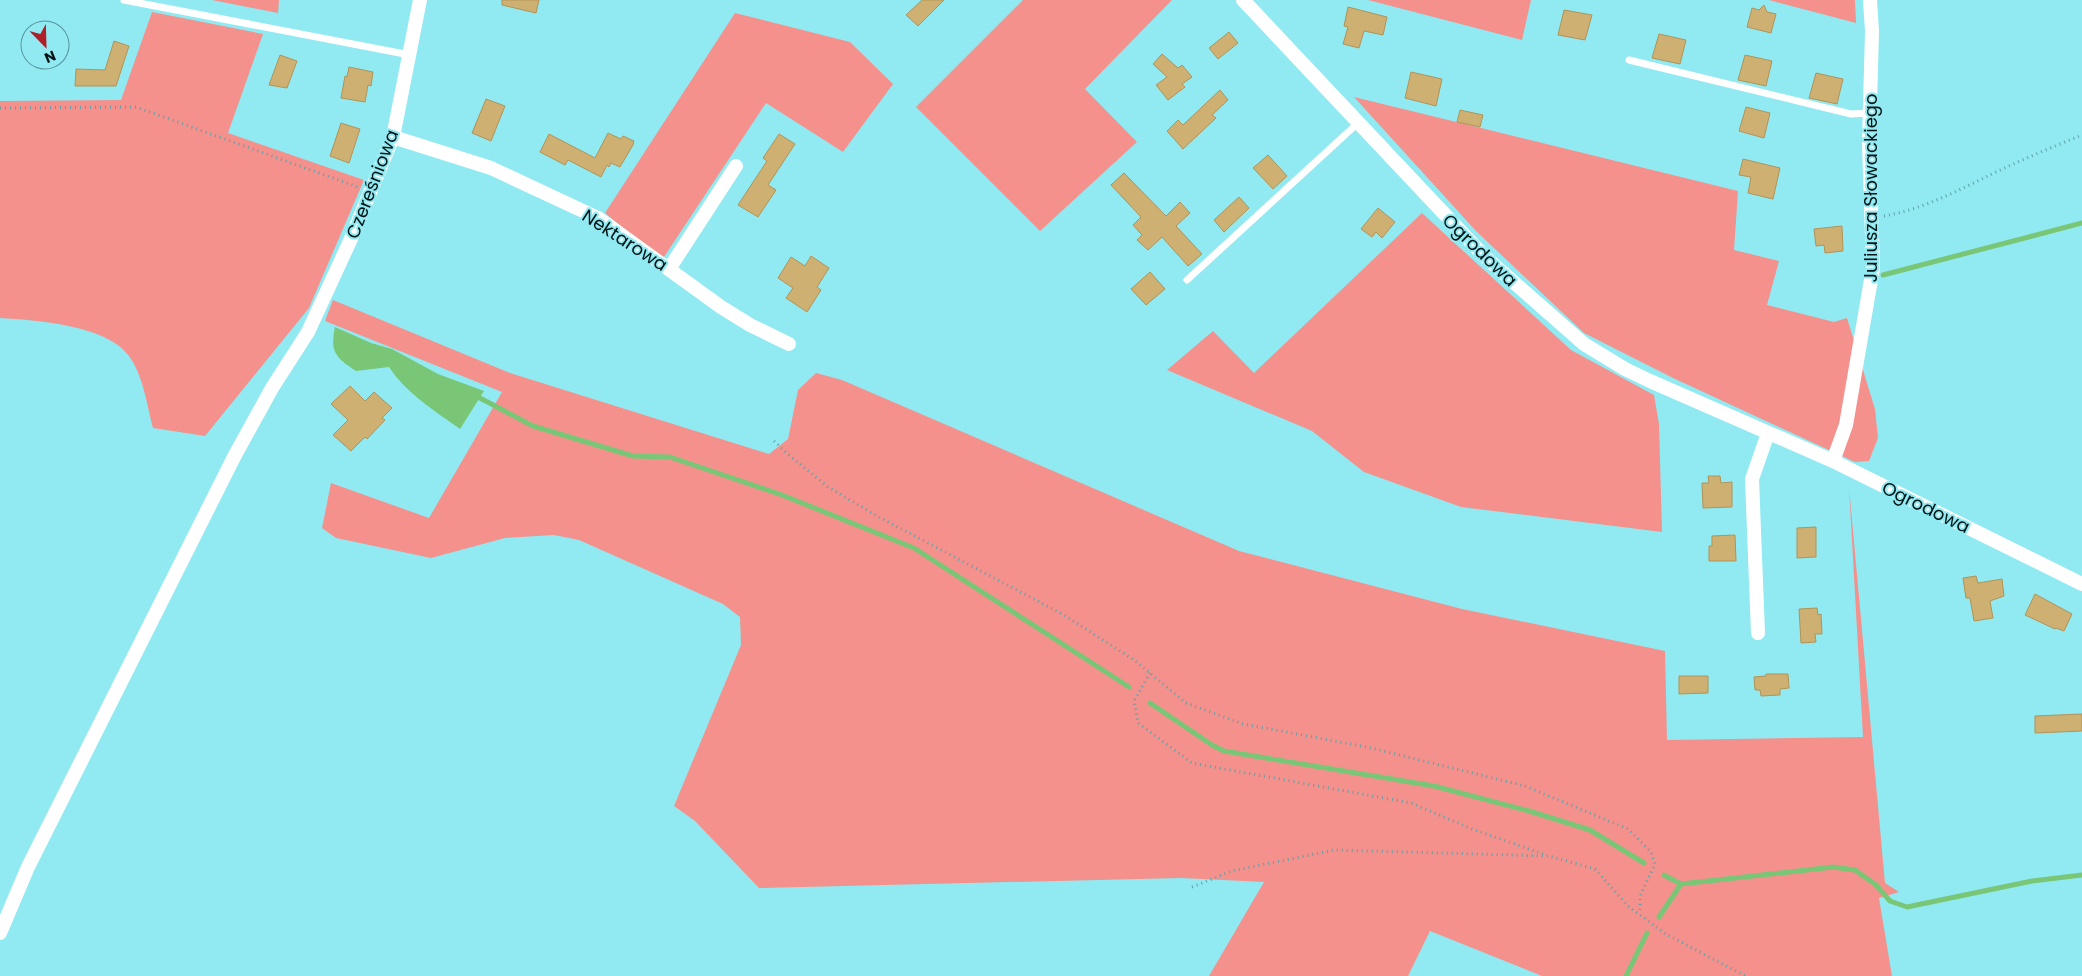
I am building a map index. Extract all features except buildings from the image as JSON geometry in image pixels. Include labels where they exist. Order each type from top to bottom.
[{"type":"street","name":"Czereśniowa","points":[[0,933],[28,867],[234,457],[272,388],[308,332],[393,137],[420,0]]},
{"type":"street","name":"Ogrodowa","points":[[1243,0],[1484,256],[1584,344],[1625,369],[1833,462],[2082,584]]},
{"type":"street","name":"Juliusza Słowackiego","points":[[1833,462],[1846,425],[1867,314],[1873,268],[1873,217],[1869,143],[1872,31],[1870,0]]},
{"type":"street","name":"Nektarowa","points":[[393,137],[491,168],[598,218],[721,307],[750,325],[789,344]]},
{"type":"street","points":[[669,269],[736,166]]},
{"type":"street","points":[[1758,634],[1752,479],[1768,433]]},
{"type":"lane","points":[[124,0],[410,55]]},
{"type":"lane","points":[[1629,60],[1851,114],[1870,113]]},
{"type":"lane","points":[[1187,280],[1358,123]]},
{"type":"path","points":[[0,108],[136,107],[370,192]]},
{"type":"path","points":[[1873,217],[1895,214],[1952,195],[1995,173],[2082,135]]},
{"type":"path","points":[[774,440],[790,456],[828,486],[877,516],[1064,615],[1134,660],[1186,703],[1243,724],[1367,747],[1525,786],[1628,829],[1651,852],[1655,864],[1640,896],[1640,914]]},
{"type":"path","points":[[1150,673],[1134,701],[1138,723],[1192,763],[1411,804],[1472,829],[1549,856],[1595,869],[1628,906],[1666,934],[1745,976]]},
{"type":"path","points":[[1192,887],[1232,871],[1334,850],[1549,856]]},
{"type":"shaded area","points":[[212,0],[279,0],[278,13]]},
{"type":"shaded area","points":[[1023,0],[1172,0],[1085,89],[1137,142],[1040,231],[916,107]]},
{"type":"shaded area","points":[[1368,0],[1531,0],[1522,40]]},
{"type":"shaded area","points":[[1769,0],[1855,0],[1856,23]]},
{"type":"shaded area","points":[[152,12],[263,34],[228,133],[364,180],[309,308],[205,436],[153,428],[144,391],[134,364],[119,346],[104,337],[69,326],[32,320],[0,318],[0,101],[121,100]]},
{"type":"shaded area","points":[[735,13],[850,42],[893,84],[843,152],[766,103],[662,260],[605,213]]},
{"type":"shaded area","points":[[1354,97],[1738,191],[1734,250],[1779,261],[1767,305],[1834,322],[1847,318],[1875,409],[1878,438],[1869,461],[1855,462],[1673,378],[1584,333],[1476,231]]},
{"type":"shaded area","points":[[1422,213],[1571,350],[1654,395],[1659,424],[1662,532],[1461,507],[1364,472],[1312,431],[1167,370],[1213,331],[1254,373]]},
{"type":"shaded area","points":[[333,300],[510,373],[769,454],[788,439],[798,390],[816,373],[842,380],[1239,551],[1462,609],[1665,651],[1667,740],[1863,737],[1849,487],[1885,883],[1899,892],[1879,898],[1892,976],[1542,976],[1430,931],[1408,976],[1209,976],[1264,882],[1181,878],[759,888],[695,821],[674,806],[741,645],[740,617],[723,604],[579,540],[554,535],[505,538],[431,558],[336,538],[322,528],[331,483],[429,518],[502,392],[325,321]]},
{"type":"shaded area","points":[[335,327],[371,343],[392,349],[438,374],[484,391],[460,429],[412,393],[389,367],[356,371],[343,362],[334,348]]},
{"type":"waterway","points":[[1883,275],[2082,223]]},
{"type":"waterway","points":[[480,398],[533,426],[633,456],[670,457],[782,495],[914,548],[1129,687]]},
{"type":"waterway","points":[[1150,703],[1224,751],[1434,786],[1529,811],[1590,830],[1644,863]]},
{"type":"waterway","points":[[1659,917],[1681,884],[1833,867],[1855,870],[1876,885],[1890,901],[1907,907],[2032,881],[2082,875]]},
{"type":"waterway","points":[[1664,875],[1681,884]]},
{"type":"waterway","points":[[1626,976],[1647,933]]}]
